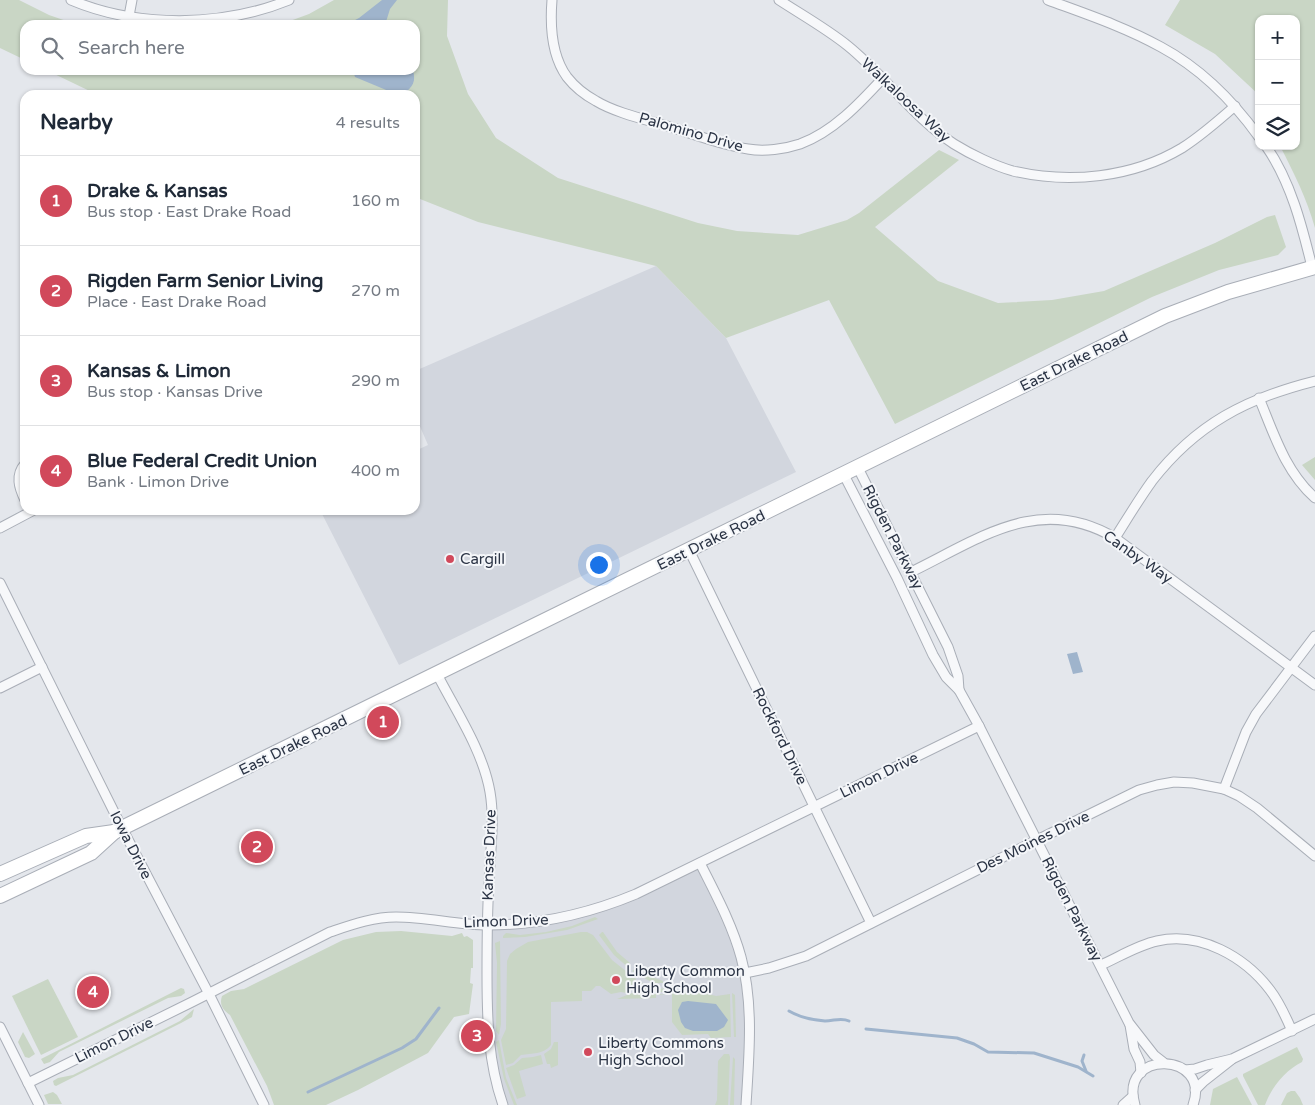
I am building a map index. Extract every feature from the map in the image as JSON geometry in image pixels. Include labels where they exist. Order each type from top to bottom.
[{"type":"main road","name":"East Drake Road","points":[[0,896],[91,853],[118,830],[1165,316],[1228,292],[1314,267]]},
{"type":"main road","name":"East Drake Road","points":[[0,874],[86,836],[118,830]]},
{"type":"main road","points":[[0,883],[45,855]]},
{"type":"street","points":[[71,0],[104,11],[159,20],[221,18],[256,11],[289,0]]},
{"type":"street","points":[[129,16],[132,0]]},
{"type":"street","name":"Palomino Drive","points":[[552,0],[550,21],[558,59],[567,76],[596,102],[635,116],[749,149],[776,149],[792,146],[819,134],[842,118],[866,97],[883,78]]},
{"type":"street","name":"Walkaloosa Way","points":[[779,0],[848,46],[925,120],[953,143],[1011,171],[1046,176],[1082,178],[1133,169],[1180,149],[1200,137],[1235,106]]},
{"type":"street","points":[[1048,0],[1132,33],[1162,48],[1200,74],[1235,106],[1255,132]]},
{"type":"street","points":[[1268,150],[1294,204],[1314,267]]},
{"type":"street","points":[[1114,538],[1152,481],[1169,461],[1188,442],[1212,423],[1258,398],[1315,382]]},
{"type":"street","points":[[1258,398],[1289,468],[1315,498]]},
{"type":"street","name":"Rigden Parkway","points":[[858,468],[948,648],[958,676],[959,690]]},
{"type":"street","points":[[20,471],[18,481],[20,486]]},
{"type":"street","name":"Rigden Parkway","points":[[844,475],[897,578],[933,655],[946,677],[959,690],[980,726],[1129,1023],[1154,1055],[1163,1062]]},
{"type":"street","points":[[0,528],[24,515]]},
{"type":"street","name":"Canby Way","points":[[911,572],[1005,526],[1023,521],[1047,518],[1072,520],[1090,526],[1114,538],[1315,685]]},
{"type":"street","name":"Rockford Drive","points":[[689,550],[871,922]]},
{"type":"street","name":"Iowa Drive","points":[[0,583],[42,667],[118,830],[208,994],[264,1105]]},
{"type":"street","points":[[1224,790],[1246,732],[1256,714],[1315,636]]},
{"type":"street","points":[[0,688],[42,667]]},
{"type":"street","name":"Kansas Drive","points":[[437,674],[477,753],[485,773],[490,794],[492,829],[487,925],[487,1016],[492,1063],[503,1105]]},
{"type":"street","name":"Limon Drive","points":[[28,1083],[330,932],[351,925],[396,917],[487,925],[519,924],[555,920],[586,912],[636,894],[980,726]]},
{"type":"street","name":"Des Moines Drive","points":[[745,973],[792,962],[1139,790],[1157,785],[1174,782],[1193,782],[1239,796],[1257,808],[1315,856]]},
{"type":"street","points":[[700,863],[728,919],[745,973],[750,1018],[746,1105]]},
{"type":"street","points":[[1101,965],[1156,941],[1178,939],[1201,942],[1234,956],[1256,974],[1271,991],[1292,1031]]},
{"type":"street","points":[[1123,1105],[1134,1100],[1134,1084],[1141,1073],[1155,1064],[1171,1063],[1185,1070],[1195,1070],[1232,1059],[1315,1019]]},
{"type":"street","name":"Rigden Parkway","points":[[1129,1023],[1134,1050],[1140,1062],[1141,1073]]},
{"type":"street","points":[[0,1027],[39,1105]]},
{"type":"street","points":[[1195,1090],[1232,1059]]},
{"type":"street","points":[[1185,1070],[1194,1083],[1193,1105]]},
{"type":"shaded area","points":[[656,266],[726,338],[796,472],[399,665],[323,515],[420,515],[420,449],[428,445],[420,427],[420,369]]},
{"type":"shaded area","name":"Liberty Common High School","points":[[700,863],[745,973],[746,1105],[503,1105],[492,1063],[487,925],[579,914]]},
{"type":"green space","points":[[0,0],[19,0],[64,20],[20,20],[20,58],[0,48]]},
{"type":"green space","points":[[334,0],[448,0],[447,36],[468,94],[496,138],[558,178],[698,223],[737,231],[798,235],[847,220],[859,213],[939,150],[959,160],[875,227],[938,281],[998,303],[1052,300],[1104,291],[1275,215],[1286,247],[1278,255],[1219,270],[1152,297],[895,424],[829,300],[726,338],[656,266],[478,222],[420,199],[420,90],[88,90],[56,75],[420,75],[420,20],[293,20],[309,14]]},
{"type":"green space","points":[[1180,0],[1315,0],[1315,228],[1304,196],[1282,150],[1300,150],[1300,15],[1255,15],[1255,91],[1215,54],[1165,25]]},
{"type":"green space","points":[[1315,457],[1315,480],[1302,465]]},
{"type":"green space","points":[[595,917],[598,919],[567,930],[525,937],[503,938],[506,933],[520,935],[546,932],[572,926]]},
{"type":"green space","points":[[401,931],[452,936],[462,933],[464,937],[467,936],[473,940],[473,968],[471,968],[470,983],[473,984],[469,1014],[454,1017],[428,1053],[326,1105],[274,1105],[267,1086],[230,1015],[222,1007],[222,996],[231,991],[244,989],[343,940],[376,932]]},
{"type":"green space","points":[[581,932],[593,935],[612,960],[636,979],[626,993],[611,994],[600,986],[596,986],[591,991],[582,991],[582,1001],[551,1002],[551,1045],[541,1052],[521,1055],[513,1063],[506,1065],[501,1040],[506,1029],[507,961],[510,954],[528,942]]},
{"type":"green space","points":[[602,932],[617,952],[630,963],[630,969],[614,955],[599,935]]},
{"type":"green space","points":[[500,941],[501,1024],[499,1035],[496,1031],[497,963],[495,943]]},
{"type":"green space","points":[[637,968],[647,975],[663,981],[663,983],[653,983],[632,971]]},
{"type":"green space","points":[[48,979],[78,1037],[41,1055],[12,996]]},
{"type":"green space","points":[[640,982],[654,988],[668,989],[668,992],[647,992],[636,988]]},
{"type":"green space","points":[[181,988],[184,989],[185,993],[181,996],[168,998],[59,1052],[50,1062],[44,1064],[41,1059]]},
{"type":"green space","points":[[672,990],[716,996],[730,994],[731,1037],[711,1038],[708,1034],[682,1035],[672,1022]]},
{"type":"green space","points":[[637,991],[647,994],[668,994],[656,995],[656,998],[617,999]]},
{"type":"green space","points":[[732,993],[735,995],[736,1037],[734,1037]]},
{"type":"green space","points":[[194,1009],[192,1017],[181,1023],[56,1086],[54,1085],[53,1081],[58,1078],[73,1075],[180,1021]]},
{"type":"green space","points":[[23,1032],[35,1054],[29,1058],[25,1057],[18,1042]]},
{"type":"green space","points":[[499,1040],[506,1078],[517,1105],[514,1105],[504,1079],[496,1042]]},
{"type":"green space","points":[[554,1042],[558,1042],[558,1065],[551,1068],[550,1064],[547,1064],[544,1054],[551,1049]]},
{"type":"green space","points":[[1297,1047],[1303,1059],[1302,1062],[1280,1080],[1271,1092],[1265,1105],[1258,1105],[1243,1074]]},
{"type":"green space","points":[[724,1054],[729,1054],[730,1057],[728,1105],[715,1105],[717,1100],[718,1061]]},
{"type":"green space","points":[[541,1055],[543,1064],[519,1071],[526,1096],[517,1099],[506,1068],[514,1065],[522,1058]]},
{"type":"green space","points":[[733,1057],[735,1059],[734,1105],[730,1105]]},
{"type":"green space","points":[[1237,1077],[1252,1105],[1210,1105],[1213,1089]]},
{"type":"green space","points":[[1295,1091],[1303,1105],[1281,1105],[1287,1093]]},
{"type":"green space","points":[[53,1092],[62,1104],[48,1104],[44,1095]]},
{"type":"water","points":[[382,0],[397,0],[390,9],[387,20],[355,20]]},
{"type":"water","points":[[354,75],[414,75],[414,81],[408,90],[386,90],[355,77]]},
{"type":"water","points":[[1077,652],[1083,672],[1073,674],[1067,654]]},
{"type":"water","points":[[682,1002],[716,1004],[728,1020],[724,1027],[717,1031],[693,1031],[685,1028],[681,1022],[678,1010]]},
{"type":"waterway","points":[[308,1092],[402,1048],[416,1039],[439,1008]]},
{"type":"waterway","points":[[789,1011],[802,1017],[816,1020],[843,1019],[849,1021]]},
{"type":"waterway","points":[[866,1029],[957,1038],[974,1044],[988,1052],[1034,1053],[1078,1067],[1093,1076]]},
{"type":"waterway","points":[[1084,1055],[1082,1061],[1086,1071]]},
{"type":"place","name":"Cargill","points":[[450,559]]},
{"type":"place","name":"Drake & Kansas","points":[[383,722]]},
{"type":"place","name":"Rigden Farm Senior Living","points":[[257,847]]},
{"type":"place","name":"Liberty Common High School","points":[[616,980]]},
{"type":"place","name":"Blue Federal Credit Union","points":[[93,992]]},
{"type":"place","name":"Kansas & Limon","points":[[477,1036]]},
{"type":"place","name":"Liberty Commons High School","points":[[588,1052]]}]
